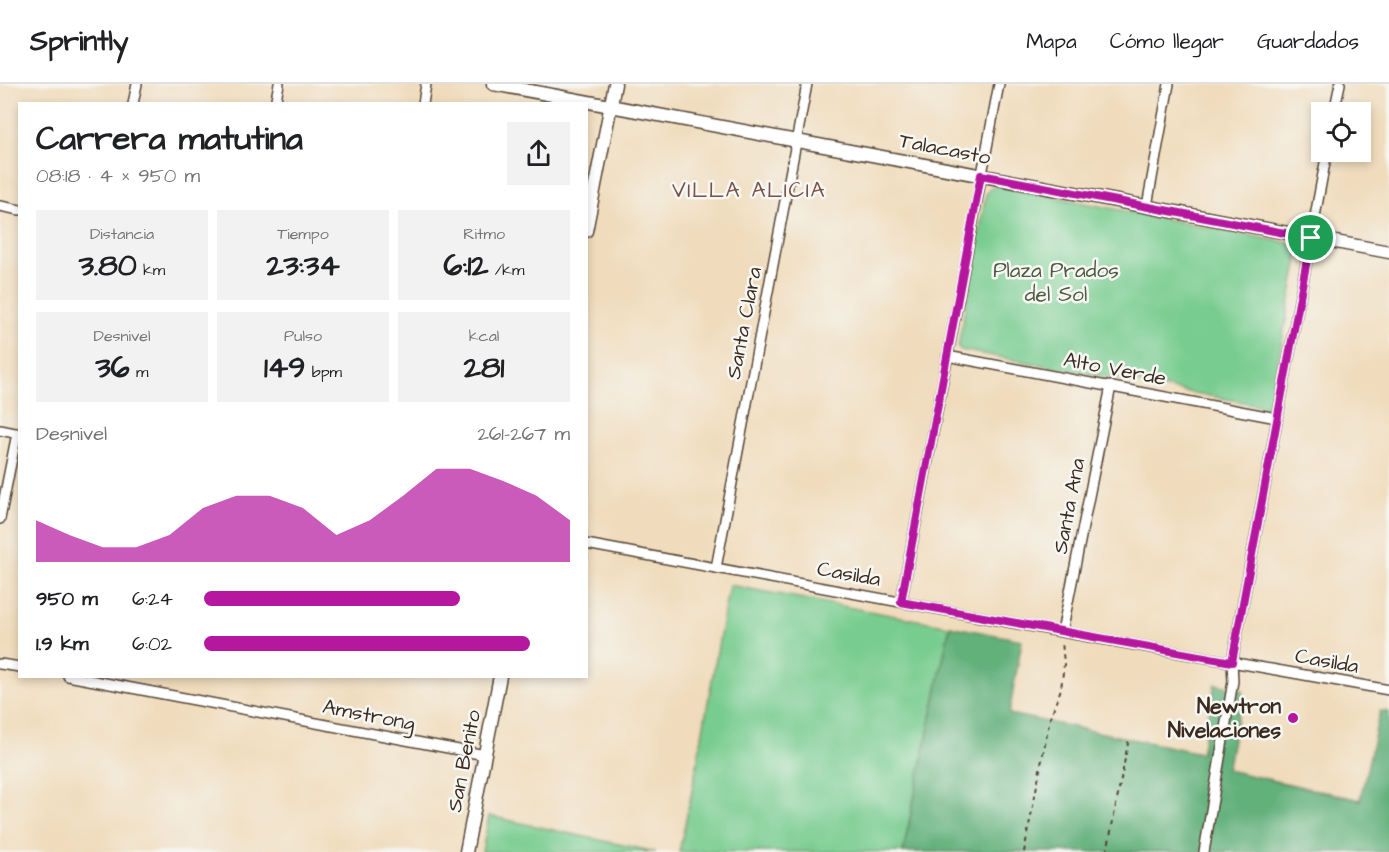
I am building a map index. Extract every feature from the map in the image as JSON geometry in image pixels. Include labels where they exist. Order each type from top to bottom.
[{"type":"street","points":[[133,102],[137,84]]},
{"type":"street","points":[[275,102],[279,84]]},
{"type":"street","points":[[423,102],[426,84]]},
{"type":"street","name":"Talacasto","points":[[494,84],[1389,252]]},
{"type":"street","points":[[588,221],[615,84]]},
{"type":"street","name":"Santa Clara","points":[[716,568],[807,84]]},
{"type":"street","points":[[901,602],[999,84]]},
{"type":"street","points":[[1147,206],[1169,84]]},
{"type":"street","points":[[1336,102],[1340,84]]},
{"type":"street","points":[[1204,852],[1233,681],[1232,662],[1325,162]]},
{"type":"street","points":[[0,206],[18,210]]},
{"type":"street","name":"Alto Verde","points":[[947,356],[1277,418]]},
{"type":"street","name":"Santa Ana","points":[[1062,632],[1111,387]]},
{"type":"street","points":[[0,430],[18,433],[0,519]]},
{"type":"street","name":"Casilda","points":[[588,544],[1389,690]]},
{"type":"street","points":[[0,664],[18,667]]},
{"type":"street","name":"Amstrong","points":[[79,678],[485,755]]},
{"type":"street","name":"San Benito","points":[[466,852],[500,678]]},
{"type":"path","points":[[1024,852],[1050,718],[1061,689],[1064,664],[1061,647]]},
{"type":"path","points":[[1107,852],[1129,738]]},
{"type":"green space","name":"Plaza Prados del Sol","points":[[998,186],[1289,243],[1296,247],[1299,254],[1269,407],[961,350],[958,347],[986,194],[991,187]]},
{"type":"green space","points":[[729,585],[950,626],[903,852],[679,852]]},
{"type":"green space","points":[[950,626],[1022,640],[1009,714],[1201,753],[1215,684],[1243,690],[1227,770],[1360,800],[1380,711],[1389,712],[1389,852],[903,852]]},
{"type":"green space","points":[[489,816],[655,852],[482,852]]},
{"type":"place","name":"Newtron Nivelaciones","points":[[1293,718]]},
{"type":"district","name":"VILLA ALICIA","points":[[749,190]]},
{"type":"route","points":[[981,175],[1311,238],[1232,662],[901,602],[981,175]]}]
